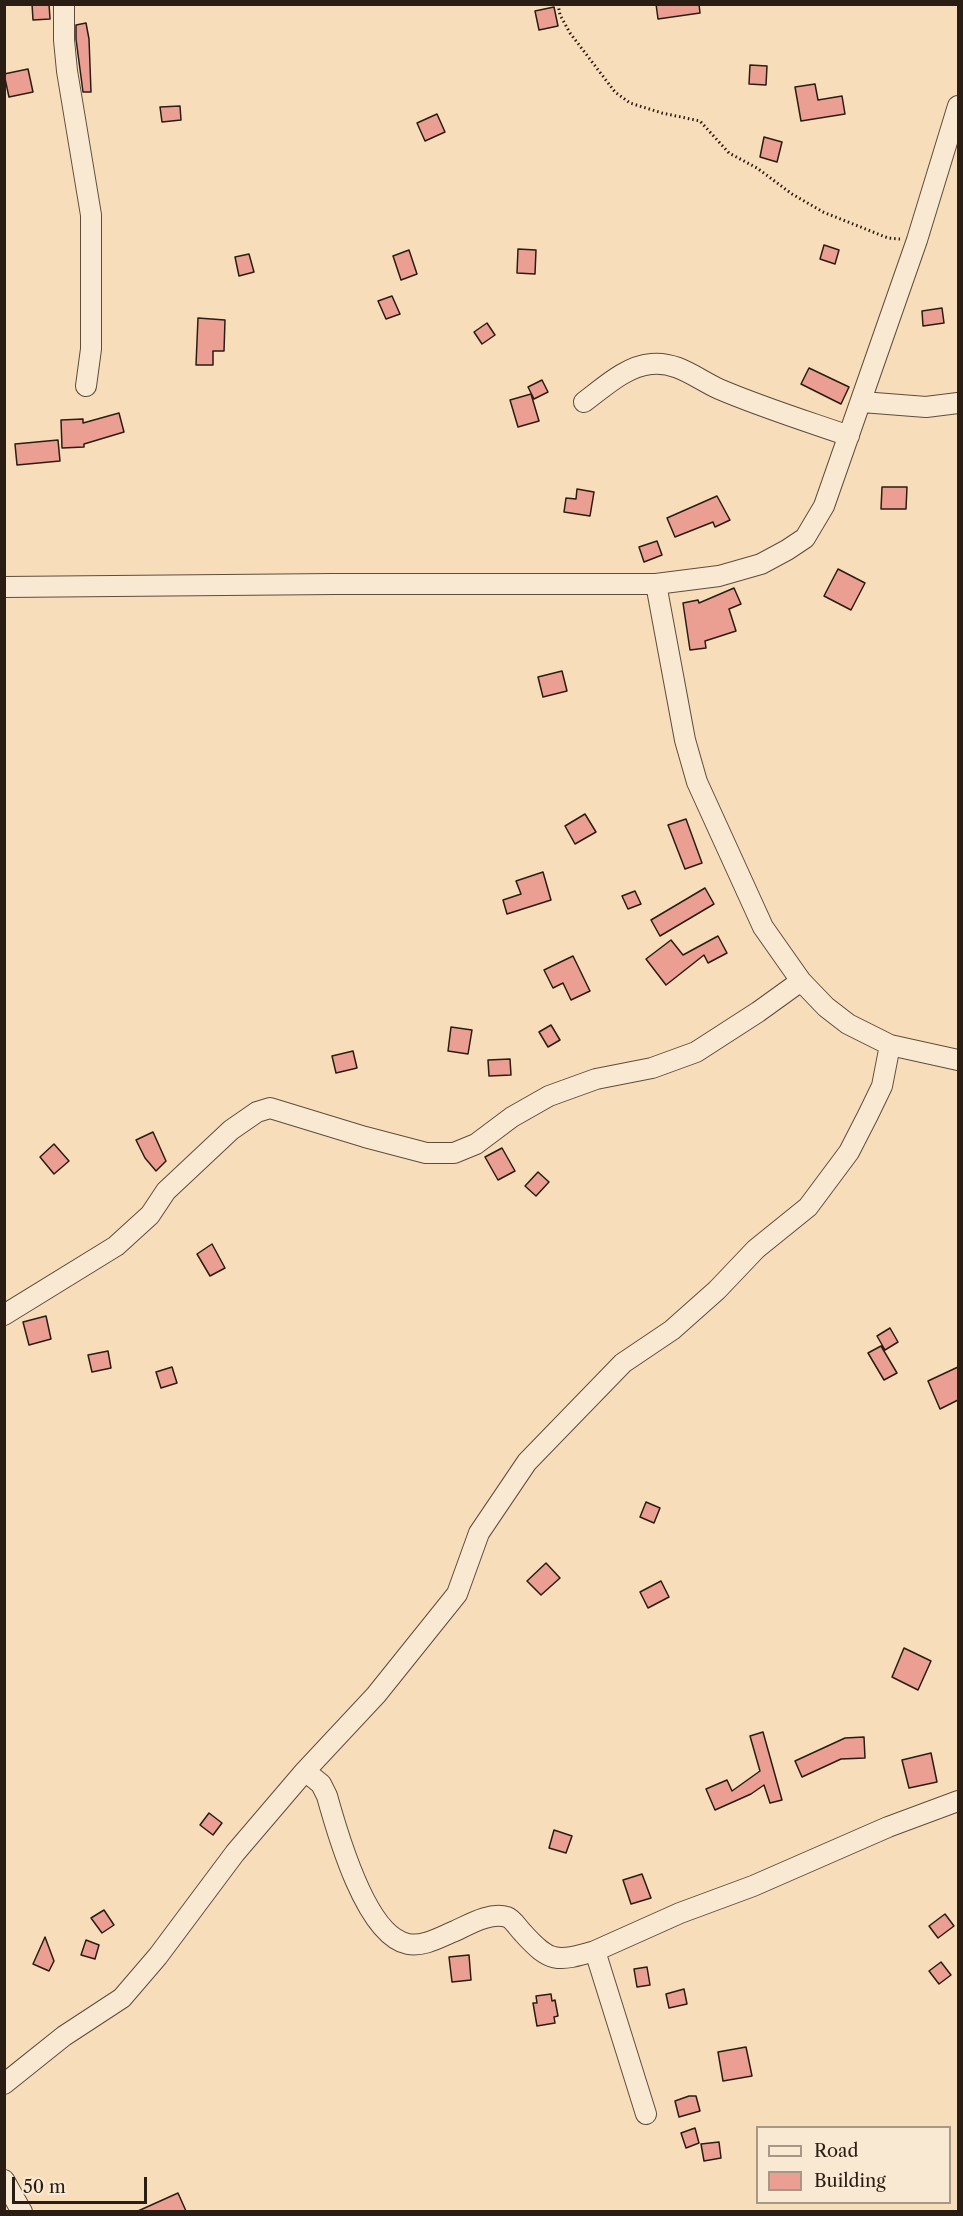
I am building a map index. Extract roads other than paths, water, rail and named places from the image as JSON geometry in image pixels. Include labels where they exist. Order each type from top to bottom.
[{"type":"street","points":[[64,4],[67,71],[91,215],[91,349],[86,386]]},
{"type":"street","points":[[4,587],[656,584],[719,576],[761,564],[805,538],[824,506],[917,240],[958,106]]},
{"type":"street","points":[[584,402],[627,371],[650,364],[668,364],[719,388],[849,436]]},
{"type":"street","points":[[862,402],[927,406],[958,404]]},
{"type":"street","points":[[656,584],[685,740],[697,782],[763,927],[801,981],[848,1024],[890,1045],[958,1060]]},
{"type":"street","points":[[4,1315],[116,1246],[150,1215],[166,1191],[231,1130],[257,1112],[270,1108],[426,1153],[454,1153],[476,1144],[512,1117],[549,1096],[596,1079],[651,1068],[696,1052],[801,981]]},
{"type":"street","points":[[4,2084],[64,2037],[122,1998],[158,1956],[235,1853],[305,1771],[376,1695],[457,1594],[479,1533],[526,1462],[623,1363],[672,1330],[717,1290],[756,1249],[808,1207],[849,1152],[868,1115],[882,1086],[890,1045]]},
{"type":"street","points":[[305,1771],[321,1784],[327,1796],[356,1887],[388,1933],[405,1944],[418,1945],[494,1916],[509,1918],[546,1955],[557,1958],[576,1957],[595,1951],[680,1913],[753,1886],[888,1827],[958,1801]]},
{"type":"street","points":[[595,1951],[646,2114]]},
{"type":"street","points":[[4,2180],[22,2211]]}]
